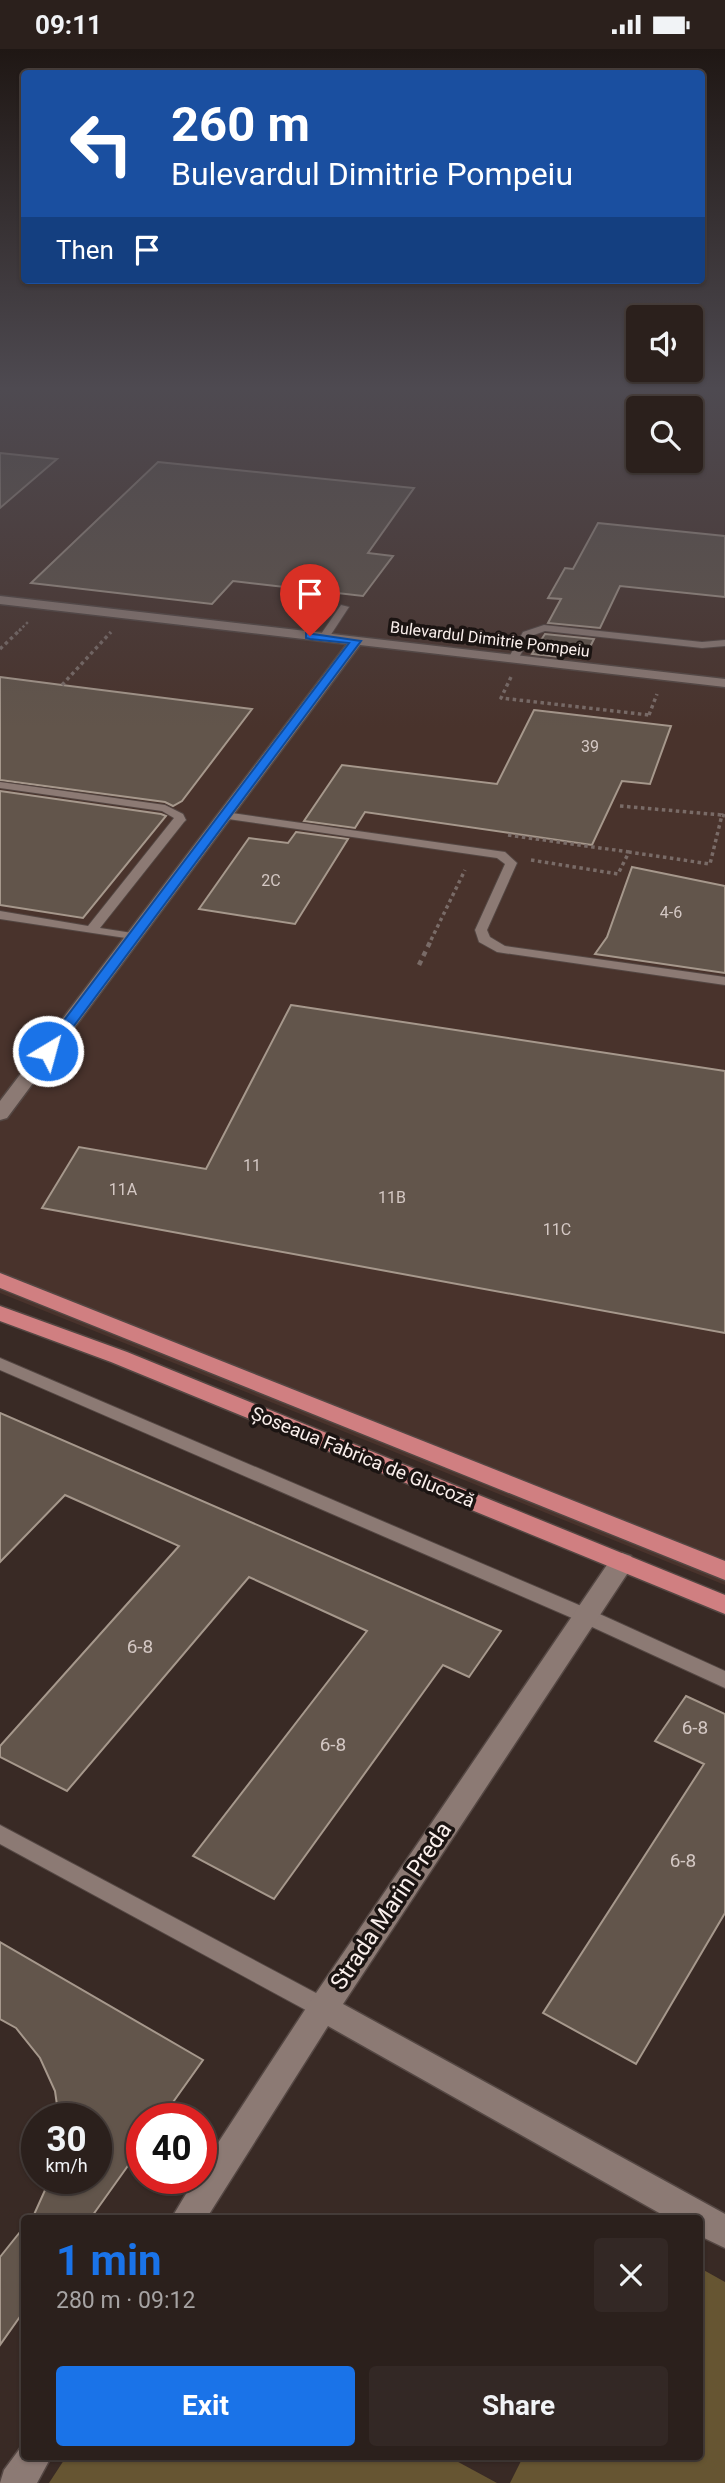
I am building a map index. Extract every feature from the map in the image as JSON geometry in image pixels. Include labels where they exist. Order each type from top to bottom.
[{"type":"main road","name":"Șoseaua Fabrica de Glucoză","points":[[0,1280],[725,1571]]},
{"type":"main road","name":"Șoseaua Fabrica de Glucoză","points":[[0,1313],[119,1357],[725,1605]]},
{"type":"street","name":"Bulevardul Dimitrie Pompeiu","points":[[0,600],[725,683]]},
{"type":"street","points":[[0,1114],[356,641]]},
{"type":"street","name":"Strada Marin Preda","points":[[622,1562],[323,2008],[694,2215]]},
{"type":"street","points":[[190,2215],[323,2008]]},
{"type":"street","name":"Strada Marin Preda","points":[[703,2220],[725,2232]]},
{"type":"street","points":[[16,2483],[31,2460]]},
{"type":"lane","points":[[324,637],[344,607]]},
{"type":"lane","points":[[513,659],[527,634],[544,628],[702,645],[725,643]]},
{"type":"lane","points":[[0,785],[165,808],[179,816],[180,820],[91,930]]},
{"type":"lane","points":[[226,816],[501,855],[511,863],[481,930],[484,939],[494,946],[725,981]]},
{"type":"lane","points":[[0,915],[134,937]]},
{"type":"lane","points":[[0,1364],[586,1616],[725,1680]]},
{"type":"lane","points":[[0,1834],[323,2008]]},
{"type":"path","points":[[0,649],[31,619]]},
{"type":"path","points":[[62,685],[114,629]]},
{"type":"path","points":[[512,677],[501,698],[649,716],[657,693]]},
{"type":"path","points":[[501,855],[618,874],[629,852],[710,864],[724,815],[620,806]]},
{"type":"path","points":[[419,965],[475,850]]},
{"type":"shaded area","points":[[0,501],[725,501],[725,1585],[0,1293]]},
{"type":"shaded area","points":[[703,2270],[725,2282],[725,2483],[510,2483],[522,2460],[703,2460]]},
{"type":"shaded area","points":[[64,2460],[455,2460],[497,2483],[49,2483]]},
{"type":"building","points":[[0,501],[9,501],[0,508]]},
{"type":"building","points":[[117,501],[405,501],[368,553],[393,556],[363,596],[233,581],[212,604],[31,583]]},
{"type":"building","points":[[598,523],[725,536],[725,597],[620,586],[600,628],[548,623],[561,599],[548,598],[565,568],[573,569]]},
{"type":"building","points":[[545,634],[594,639],[589,649],[564,646],[559,657],[532,654]]},
{"type":"building","points":[[0,677],[252,709],[182,801],[173,806],[165,802],[0,780]]},
{"type":"building","points":[[534,710],[671,726],[650,784],[622,781],[592,845],[365,812],[355,828],[304,821],[342,765],[497,784]]},
{"type":"building","points":[[0,791],[166,816],[83,918],[0,905]]},
{"type":"building","points":[[296,832],[348,839],[295,924],[199,909],[249,838],[288,843]]},
{"type":"building","points":[[632,867],[725,886],[725,973],[595,954],[607,937]]},
{"type":"building","points":[[291,1005],[725,1071],[725,1333],[42,1208],[79,1147],[206,1169]]},
{"type":"building","points":[[0,1413],[501,1631],[469,1677],[443,1665],[274,1899],[193,1856],[367,1631],[249,1577],[67,1791],[0,1757],[0,1746],[179,1546],[65,1495],[0,1562]]},
{"type":"building","points":[[686,1696],[725,1714],[725,1913],[636,2064],[543,2013],[704,1764],[655,1741]]},
{"type":"building","points":[[0,1942],[203,2060],[172,2103],[126,2103],[126,2168],[112,2188],[112,2103],[57,2103],[55,2091],[40,2058],[16,2028],[0,2019]]},
{"type":"building","points":[[43,2194],[108,2194],[93,2215],[34,2215]]},
{"type":"building","points":[[21,2231],[21,2315],[0,2345],[0,2257]]},
{"type":"route","points":[[48,1051],[356,641],[310,636]]}]
